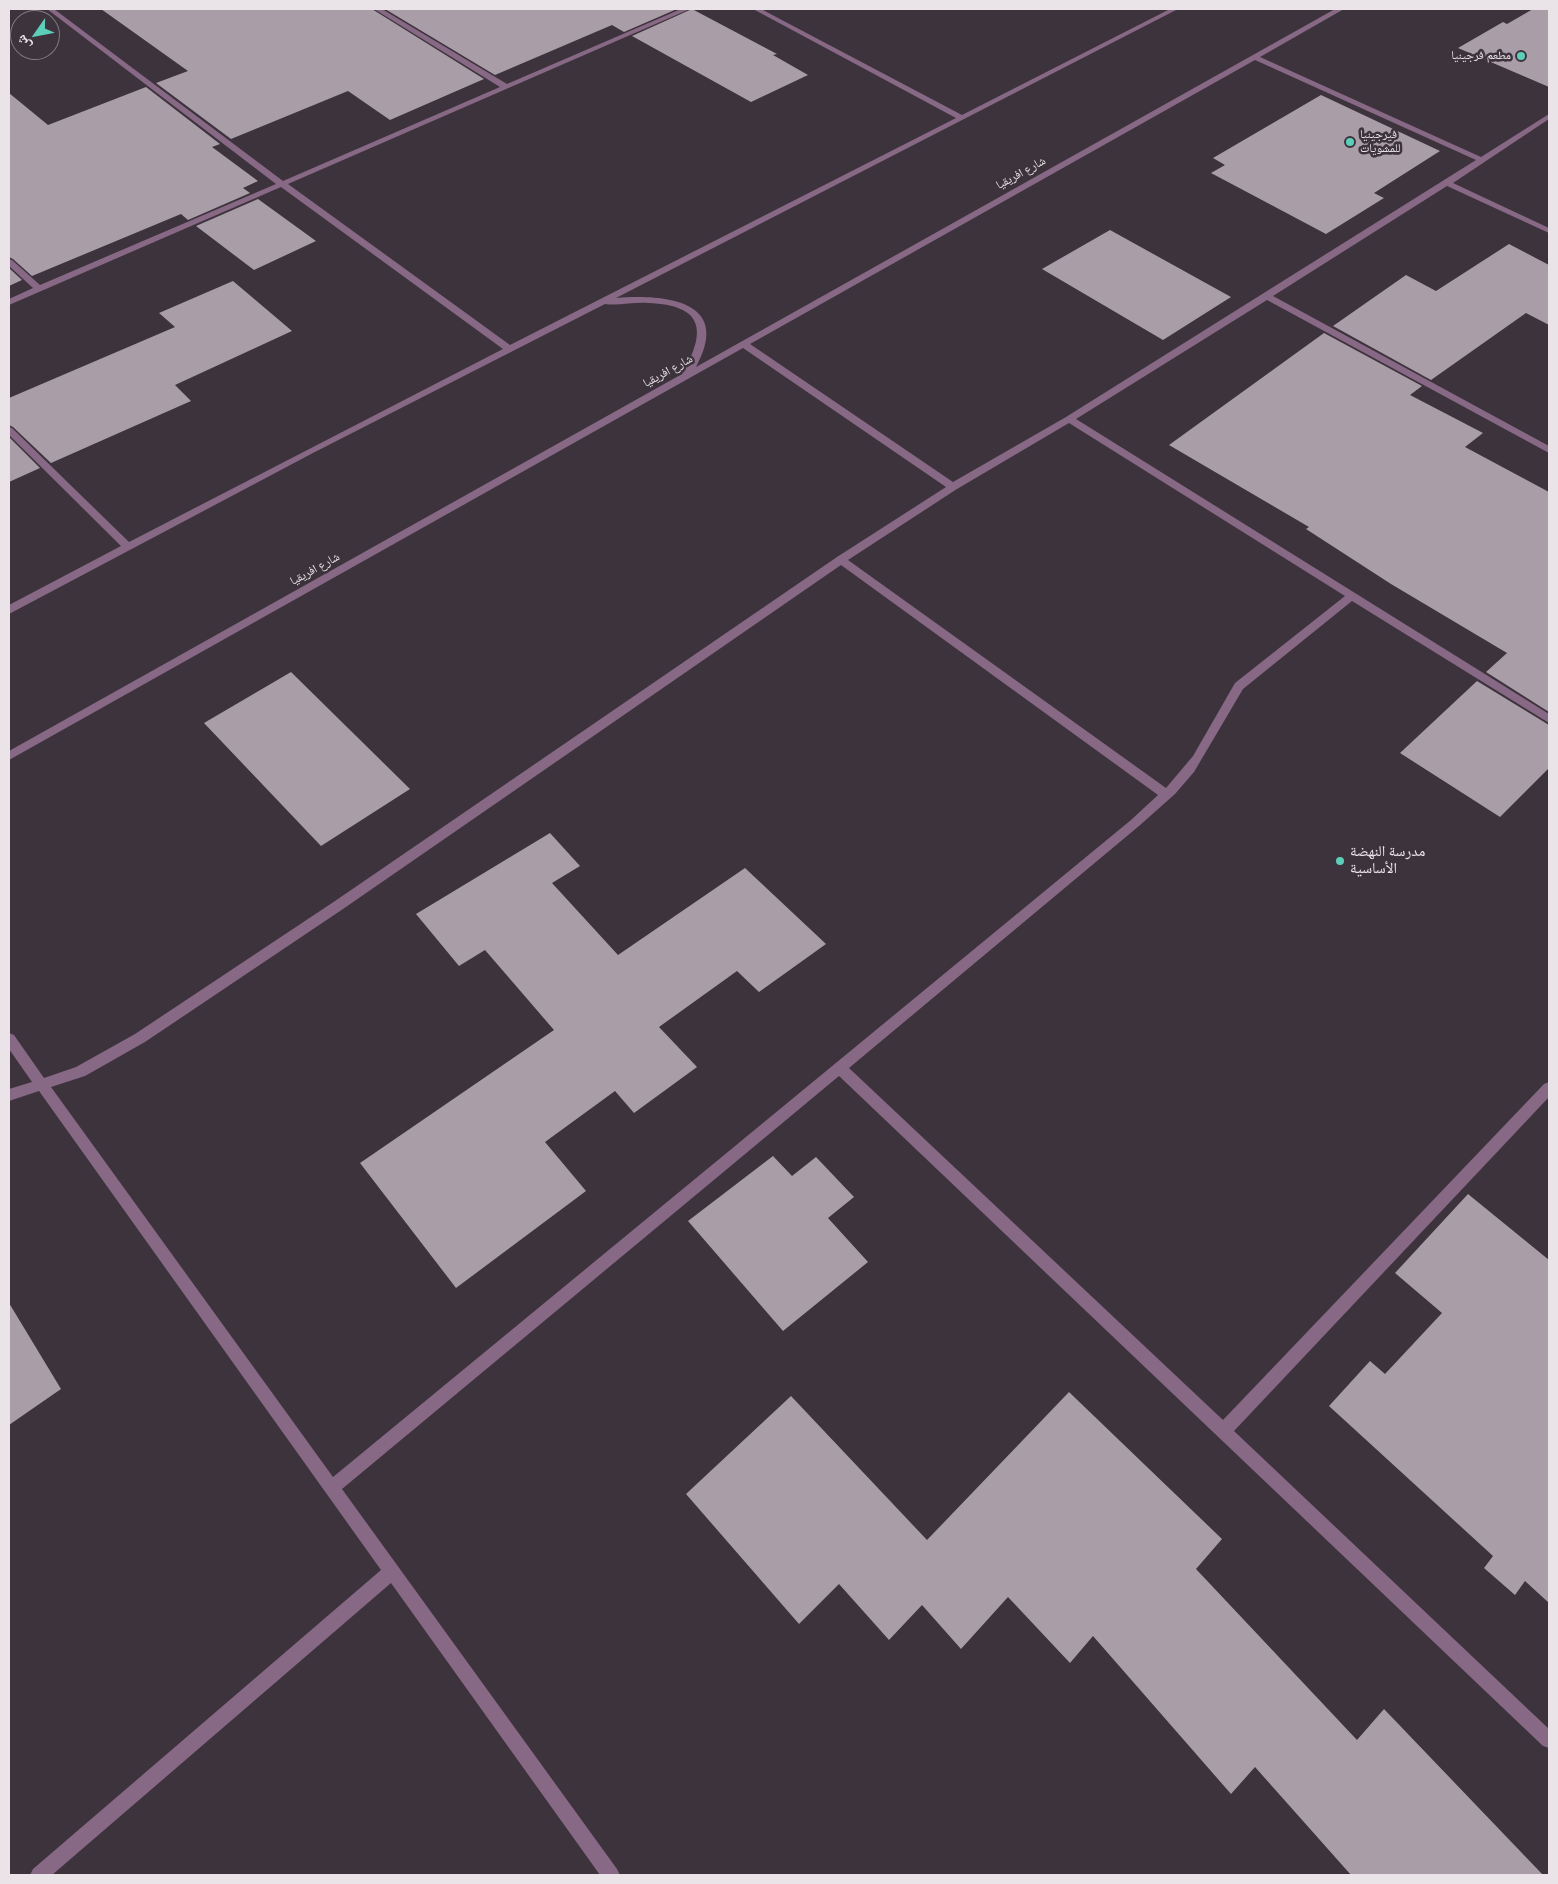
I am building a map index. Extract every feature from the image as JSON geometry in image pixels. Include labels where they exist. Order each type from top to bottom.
[{"type":"street","points":[[50,9],[282,184],[509,349]]},
{"type":"street","points":[[377,9],[506,87]]},
{"type":"street","points":[[9,302],[687,9]]},
{"type":"street","points":[[756,9],[960,117]]},
{"type":"street","points":[[9,610],[509,349],[960,117],[1175,9]]},
{"type":"street","name":"شارع افريقيا","points":[[9,756],[1340,9]]},
{"type":"street","points":[[1254,57],[1482,160]]},
{"type":"street","points":[[9,1095],[80,1072],[107,1058],[186,1009],[841,560],[953,487],[1069,419],[1447,183],[1549,116]]},
{"type":"street","points":[[1447,183],[1549,231]]},
{"type":"street","points":[[9,262],[39,290]]},
{"type":"street","points":[[1265,295],[1549,450]]},
{"type":"street","points":[[599,303],[631,299],[661,300],[686,308],[696,316],[702,326],[702,343],[686,375]]},
{"type":"street","points":[[743,344],[953,487]]},
{"type":"street","points":[[1069,419],[1549,719]]},
{"type":"street","points":[[9,430],[128,547]]},
{"type":"street","points":[[841,560],[1165,794]]},
{"type":"street","points":[[333,1487],[1128,830],[1190,769],[1216,728],[1226,705],[1240,686],[1353,595]]},
{"type":"street","points":[[9,1039],[611,1875]]},
{"type":"street","points":[[840,1068],[1549,1740]]},
{"type":"street","points":[[1222,1431],[1549,1088]]},
{"type":"street","points":[[39,1875],[392,1571]]},
{"type":"building","points":[[101,9],[372,9],[484,79],[390,120],[348,91],[231,139],[156,83],[188,71]]},
{"type":"building","points":[[385,9],[677,9],[624,32],[612,25],[495,75]]},
{"type":"building","points":[[692,9],[777,54],[773,55],[808,75],[751,102],[632,36]]},
{"type":"building","points":[[1533,9],[1549,9],[1549,87],[1458,48],[1503,22],[1507,24]]},
{"type":"building","points":[[146,87],[220,144],[212,147],[258,181],[243,188],[250,193],[188,220],[181,214],[32,276],[9,257],[9,93],[48,125]]},
{"type":"building","points":[[1321,95],[1440,151],[1374,193],[1384,198],[1326,234],[1211,173],[1225,165],[1213,158]]},
{"type":"building","points":[[258,199],[316,241],[254,270],[196,226]]},
{"type":"building","points":[[1110,230],[1231,297],[1163,340],[1042,269]]},
{"type":"building","points":[[1509,244],[1549,265],[1549,325],[1526,313],[1431,380],[1333,326],[1406,275],[1436,291]]},
{"type":"building","points":[[9,268],[22,280],[9,286]]},
{"type":"building","points":[[233,281],[292,331],[175,385],[191,401],[51,463],[9,425],[9,398],[175,327],[159,313]]},
{"type":"building","points":[[1324,333],[1422,386],[1410,395],[1483,433],[1465,447],[1549,492],[1549,712],[1486,672],[1507,653],[1391,584],[1306,529],[1309,527],[1169,445]]},
{"type":"building","points":[[9,437],[40,468],[9,482]]},
{"type":"building","points":[[291,672],[410,789],[321,846],[204,723]]},
{"type":"building","points":[[1477,681],[1549,725],[1549,768],[1500,817],[1400,753]]},
{"type":"building","points":[[550,833],[580,866],[552,883],[618,955],[745,868],[826,944],[759,992],[737,971],[659,1027],[697,1067],[634,1113],[615,1091],[545,1142],[586,1191],[456,1288],[360,1163],[554,1030],[485,950],[459,966],[416,914]]},
{"type":"building","points":[[773,1156],[792,1176],[816,1157],[854,1197],[828,1218],[868,1262],[783,1331],[688,1221]]},
{"type":"building","points":[[1468,1194],[1549,1260],[1549,1603],[1525,1581],[1515,1595],[1484,1568],[1493,1556],[1329,1406],[1370,1361],[1385,1374],[1442,1313],[1395,1273]]},
{"type":"building","points":[[9,1303],[61,1389],[9,1425]]},
{"type":"building","points":[[1069,1392],[1222,1539],[1196,1569],[1357,1740],[1384,1709],[1543,1875],[1351,1875],[1255,1767],[1231,1794],[1093,1636],[1070,1663],[1008,1597],[961,1649],[922,1605],[889,1640],[839,1584],[799,1624],[686,1494],[791,1396],[927,1540]]},
{"type":"place","name":"مطعم فرجينيا","points":[[1521,56]]},
{"type":"place","name":"فيرجينيا للمشويات","points":[[1350,142]]},
{"type":"place","name":"مدرسة النهضة الأساسية","points":[[1340,861]]}]
